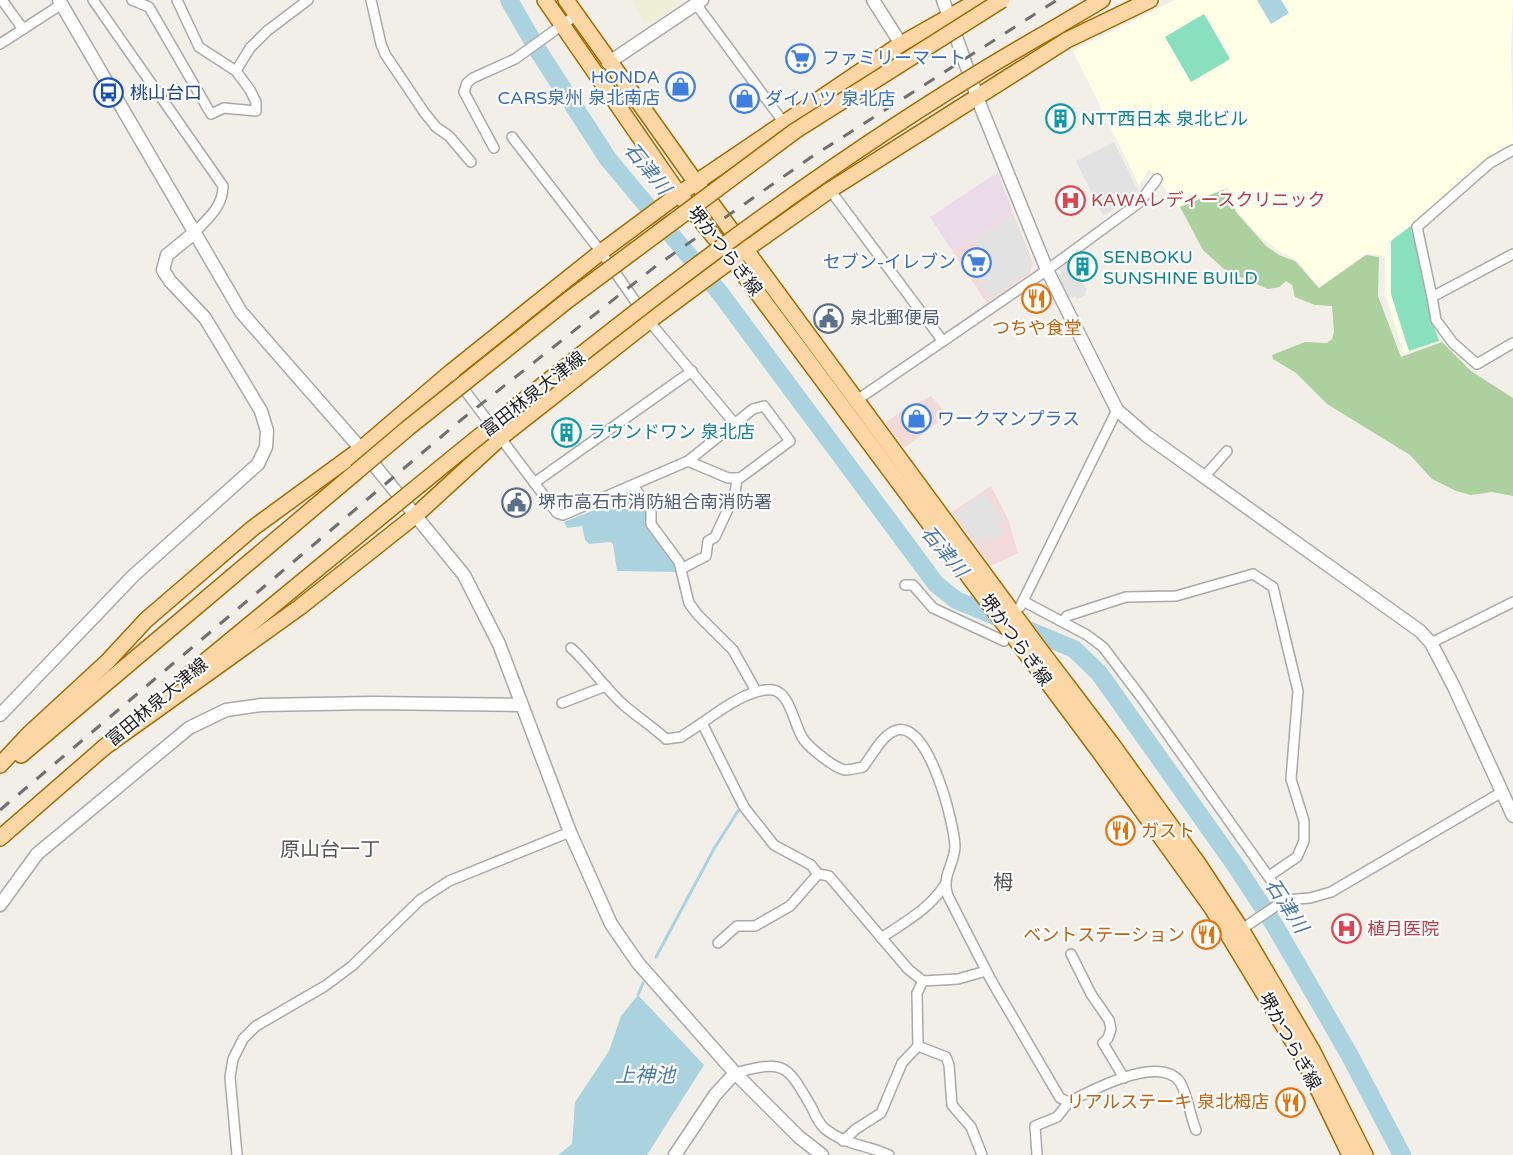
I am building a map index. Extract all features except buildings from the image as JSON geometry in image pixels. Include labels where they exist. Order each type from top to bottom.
[{"type":"main road","name":"堺かつらぎ線","points":[[545,0],[556,29],[676,197],[734,258],[857,400],[1015,607],[1038,647],[1199,866],[1241,929],[1312,1050],[1365,1155]]},
{"type":"main road","name":"堺かつらぎ線","points":[[566,0],[608,63],[697,183],[734,258],[981,592],[1009,637],[1158,834],[1241,929],[1350,1155]]},
{"type":"main road","points":[[0,765],[30,733],[107,662],[146,620],[253,528],[361,449],[451,372],[601,252],[676,197],[901,44],[979,0]]},
{"type":"main road","points":[[0,773],[408,428],[568,300],[795,131],[1002,0]]},
{"type":"main road","name":"富田林泉大津線","points":[[0,838],[102,749],[389,510],[598,342],[747,227],[917,111],[989,65],[1102,0]]},
{"type":"main road","points":[[102,749],[300,607],[416,516],[500,438],[649,321],[734,258],[830,190],[977,95],[1133,0]]},
{"type":"main road","points":[[1067,39],[1150,0]]},
{"type":"street","points":[[2,0],[23,29]]},
{"type":"street","points":[[0,715],[133,576],[258,464],[266,447],[267,431],[261,411],[205,318],[170,281],[163,270],[167,255],[194,233],[219,206],[223,197],[223,186],[93,0]]},
{"type":"street","points":[[136,1],[149,7],[211,114],[224,108],[256,111],[256,102],[250,90],[236,71],[199,47],[177,0]]},
{"type":"street","points":[[236,71],[250,48],[267,31],[308,0]]},
{"type":"street","points":[[371,0],[385,54],[424,112],[471,162]]},
{"type":"street","points":[[873,0],[901,44]]},
{"type":"street","points":[[943,0],[977,95],[1047,270],[1117,410],[1147,436],[1420,631],[1431,643],[1513,816]]},
{"type":"street","points":[[0,44],[60,2],[241,312],[361,449],[464,575],[499,644],[570,832],[611,924],[638,963],[735,1073],[799,1137],[822,1155]]},
{"type":"street","points":[[608,63],[699,2],[784,123]]},
{"type":"street","points":[[494,148],[464,92],[467,83],[515,59],[576,15]]},
{"type":"street","points":[[512,137],[601,252],[649,321],[735,424]]},
{"type":"street","points":[[1513,150],[1490,164],[1417,228],[1436,320],[1453,343],[1477,364],[1513,342]]},
{"type":"street","points":[[857,400],[1047,270],[1140,202],[1156,179]]},
{"type":"street","points":[[830,190],[942,340]]},
{"type":"street","points":[[1432,297],[1513,254]]},
{"type":"street","points":[[534,483],[692,371]]},
{"type":"street","points":[[451,372],[557,513],[563,515],[688,461],[753,409],[764,406],[790,441],[740,478],[729,478],[688,461]]},
{"type":"street","points":[[905,585],[913,585],[933,608],[1009,637],[1015,607],[1117,410]]},
{"type":"street","points":[[1204,477],[1227,451]]},
{"type":"street","points":[[681,569],[706,556],[708,541],[715,537],[735,494],[737,478]]},
{"type":"street","points":[[633,486],[651,510],[651,524],[679,562],[689,603],[733,650],[756,691]]},
{"type":"street","points":[[1063,621],[1067,616],[1126,597],[1176,596],[1253,574],[1273,587],[1298,691],[1290,779],[1304,821],[1304,841],[1297,857],[1269,876]]},
{"type":"street","points":[[1431,643],[1513,602]]},
{"type":"street","points":[[1015,607],[1063,621],[1103,647],[1269,876],[1282,901]]},
{"type":"street","points":[[571,648],[584,659],[625,706],[648,722],[666,739],[681,737],[756,691],[773,690],[783,695],[803,740],[831,764],[844,770],[863,768],[890,733],[900,729],[920,740],[937,774],[952,826],[955,849],[946,883],[939,894],[925,909],[881,938]]},
{"type":"street","points":[[562,703],[606,686]]},
{"type":"street","points":[[0,905],[37,854],[189,728],[226,710],[261,705],[294,704],[521,705]]},
{"type":"street","points":[[702,723],[744,807],[774,845],[811,865],[818,874],[829,876],[908,969],[923,981],[958,979],[986,971]]},
{"type":"street","points":[[1241,929],[1282,901],[1310,898],[1331,892],[1502,792]]},
{"type":"street","points":[[237,1155],[230,1077],[233,1059],[243,1039],[256,1026],[325,986],[352,966],[420,900],[449,881],[570,832]]},
{"type":"street","points":[[717,943],[737,926],[755,926],[790,906],[818,874]]},
{"type":"street","points":[[946,883],[948,896],[986,971],[1060,1098],[1069,1102]]},
{"type":"street","points":[[1071,954],[1091,994],[1109,1020],[1111,1029],[1108,1038],[1103,1043],[1124,1078]]},
{"type":"street","points":[[843,1141],[856,1129],[881,1113],[902,1063],[918,1046],[918,993],[923,981]]},
{"type":"street","points":[[918,1046],[946,1057],[949,1065],[952,1105],[970,1127],[980,1155]]},
{"type":"street","points":[[675,1155],[714,1095],[735,1073],[771,1065],[786,1070],[794,1077],[822,1126],[843,1141],[889,1155]]},
{"type":"street","points":[[1037,1155],[1035,1126],[1057,1118],[1069,1102],[1124,1078],[1145,1072],[1161,1072],[1178,1080],[1184,1089],[1187,1106],[1196,1130]]},
{"type":"shaded area","points":[[633,0],[684,0],[646,26]]},
{"type":"shaded area","points":[[1175,0],[1513,0],[1511,53],[1513,144],[1500,149],[1412,225],[1430,316],[1439,341],[1404,353],[1385,294],[1385,256],[1367,253],[1319,288],[1296,259],[1278,251],[1256,233],[1238,212],[1228,187],[1174,208],[1165,188],[1149,169],[1139,185],[1073,51]]},
{"type":"shaded area","points":[[1114,142],[1138,191],[1103,216],[1076,161]]},
{"type":"shaded area","points":[[998,172],[1013,213],[953,252],[930,217]]},
{"type":"shaded area","points":[[1013,213],[1033,263],[1030,273],[987,303],[953,252]]},
{"type":"shaded area","points":[[1013,215],[1031,262],[1027,273],[990,298],[977,279],[992,268],[986,258],[992,254],[989,251],[983,255],[973,241]]},
{"type":"shaded area","points":[[1067,261],[1087,289],[1086,295],[1077,299],[1075,296],[1068,299],[1057,277],[1062,273],[1058,267]]},
{"type":"shaded area","points":[[931,396],[946,413],[937,423],[904,448],[885,423],[907,407]]},
{"type":"shaded area","points":[[991,486],[1008,519],[1018,553],[991,566],[952,512]]},
{"type":"shaded area","points":[[984,492],[1004,520],[997,525],[1003,532],[992,542],[987,537],[983,540],[985,545],[982,548],[956,513]]},
{"type":"green space","points":[[1204,14],[1230,59],[1191,82],[1165,37]]},
{"type":"green space","points":[[1223,190],[1236,212],[1266,246],[1279,255],[1295,261],[1319,288],[1366,255],[1379,257],[1378,296],[1401,357],[1442,342],[1471,371],[1513,398],[1513,496],[1492,492],[1471,495],[1456,491],[1432,479],[1410,455],[1327,404],[1296,373],[1273,359],[1272,355],[1305,342],[1327,343],[1332,339],[1334,332],[1332,306],[1315,305],[1295,297],[1292,285],[1286,281],[1279,287],[1268,289],[1226,271],[1203,250],[1180,207]]},
{"type":"green space","points":[[1412,225],[1430,316],[1439,341],[1409,351],[1391,294],[1391,241]]},
{"type":"water","points":[[1257,0],[1281,0],[1289,13],[1271,24]]},
{"type":"water","points":[[635,494],[677,565],[677,572],[617,571],[613,544],[610,542],[589,544],[585,540],[582,526],[567,528],[564,522]]},
{"type":"water","name":"上神池","points":[[638,995],[704,1065],[647,1155],[558,1155],[572,1144],[575,1102],[609,1051],[621,1016]]},
{"type":"waterway","name":"石津川","points":[[509,0],[539,52],[608,159],[720,293],[936,584],[956,600],[1074,649],[1099,673],[1238,869],[1275,926],[1349,1054],[1402,1155]]},
{"type":"waterway","points":[[656,957],[715,847],[738,811]]},
{"type":"waterway","points":[[638,995],[643,983]]},
{"type":"railway","points":[[0,810],[461,420],[656,266],[810,158],[1057,0]]},
{"type":"place","name":"ファミリーマート","points":[[801,58]]},
{"type":"place","name":"HONDA CARS泉州 泉北南店","points":[[681,87]]},
{"type":"place","name":"桃山台口","points":[[109,93]]},
{"type":"place","name":"ダイハツ 泉北店","points":[[744,99]]},
{"type":"place","name":"NTT西日本 泉北ビル","points":[[1060,119]]},
{"type":"place","name":"KAWAレディースクリニック","points":[[1070,200]]},
{"type":"place","name":"セブン-イレブン","points":[[977,262]]},
{"type":"place","name":"SENBOKU SUNSHINE BUILD","points":[[1082,267]]},
{"type":"place","name":"つちや食堂","points":[[1037,299]]},
{"type":"place","name":"泉北郵便局","points":[[829,318]]},
{"type":"place","name":"ワークマンプラス","points":[[916,419]]},
{"type":"place","name":"ラウンドワン 泉北店","points":[[567,432]]},
{"type":"place","name":"堺市高石市消防組合南消防署","points":[[517,502]]},
{"type":"place","name":"ガスト","points":[[1120,831]]},
{"type":"place","name":"植月医院","points":[[1346,929]]},
{"type":"place","name":"ベントステーション","points":[[1206,935]]},
{"type":"place","name":"リアルステーキ 泉北栂店","points":[[1290,1102]]},
{"type":"district","name":"原山台一丁","points":[[330,850]]},
{"type":"district","name":"栂","points":[[1003,883]]}]
